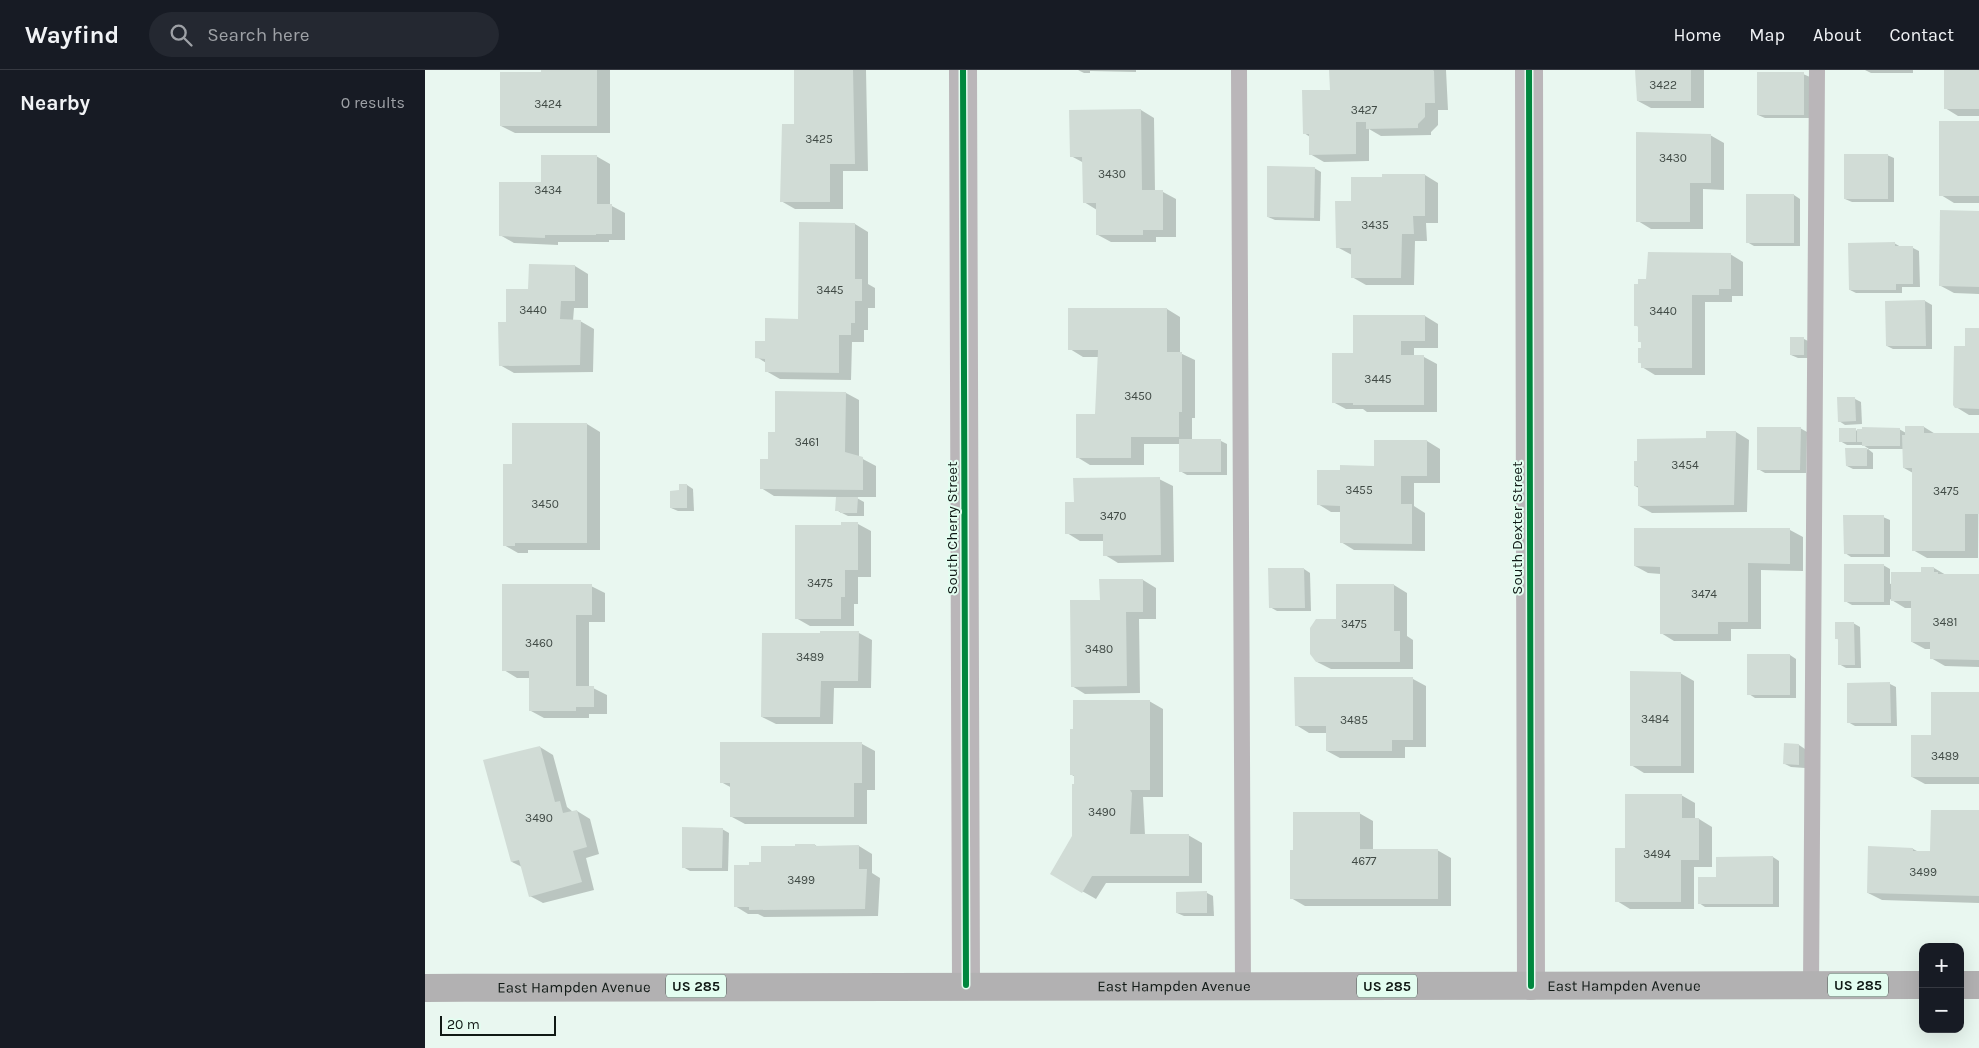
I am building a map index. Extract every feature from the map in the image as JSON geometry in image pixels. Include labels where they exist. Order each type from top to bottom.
[{"type":"highway","name":"East Hampden Avenue","points":[[425,988],[966,985],[1243,987],[1919,985]]},
{"type":"highway","points":[[1964,985],[1979,985]]},
{"type":"street","name":"South Cherry Street","points":[[963,70],[966,985]]},
{"type":"street","name":"South Dexter Street","points":[[1529,70],[1531,986]]},
{"type":"lane","points":[[1239,70],[1243,987]]},
{"type":"lane","points":[[1811,986],[1817,70]]},
{"type":"building","points":[[541,70],[597,70],[597,126],[500,126],[500,72],[541,72]]},
{"type":"building","points":[[794,70],[853,70],[855,164],[830,164],[830,202],[780,202],[782,124],[794,124]]},
{"type":"building","points":[[1329,70],[1433,70],[1435,103],[1425,103],[1425,117],[1418,124],[1418,128],[1366,129],[1366,122],[1356,122],[1356,154],[1309,155],[1309,134],[1303,134],[1302,90],[1330,90]]},
{"type":"building","points":[[1635,70],[1691,70],[1691,101],[1637,101]]},
{"type":"building","points":[[1944,70],[1979,70],[1979,109],[1944,109]]},
{"type":"building","points":[[1757,72],[1804,72],[1804,115],[1757,115]]},
{"type":"building","points":[[1141,109],[1142,190],[1163,190],[1163,230],[1143,230],[1143,235],[1096,235],[1096,203],[1083,203],[1082,157],[1070,157],[1069,110]]},
{"type":"building","points":[[1939,121],[1979,121],[1979,196],[1939,196]]},
{"type":"building","points":[[1636,132],[1711,134],[1711,183],[1690,183],[1690,222],[1636,222]]},
{"type":"building","points":[[1844,154],[1888,154],[1888,199],[1844,199]]},
{"type":"building","points":[[541,155],[597,155],[597,204],[612,204],[612,234],[545,235],[545,238],[499,236],[499,182],[541,182]]},
{"type":"building","points":[[1267,166],[1315,167],[1314,218],[1267,217]]},
{"type":"building","points":[[1382,174],[1425,174],[1425,216],[1413,216],[1414,234],[1402,234],[1401,278],[1351,278],[1351,248],[1336,248],[1335,201],[1351,201],[1351,177],[1382,177]]},
{"type":"building","points":[[1746,194],[1794,194],[1794,243],[1746,243]]},
{"type":"building","points":[[1940,210],[1979,211],[1979,287],[1939,286]]},
{"type":"building","points":[[799,222],[855,223],[855,279],[862,279],[862,301],[855,301],[855,323],[851,323],[851,335],[839,335],[839,373],[765,372],[765,359],[755,358],[755,341],[765,341],[765,318],[798,319]]},
{"type":"building","points":[[1895,242],[1895,246],[1913,246],[1913,284],[1896,284],[1896,290],[1849,290],[1848,243]]},
{"type":"building","points":[[1648,252],[1731,253],[1731,289],[1719,289],[1719,295],[1692,295],[1692,368],[1641,368],[1641,363],[1638,363],[1638,348],[1641,348],[1641,342],[1638,342],[1638,326],[1634,326],[1634,284],[1638,284],[1638,279],[1646,279]]},
{"type":"building","points":[[529,264],[575,265],[575,301],[561,301],[560,319],[581,320],[580,365],[499,366],[498,322],[506,322],[506,289],[528,289]]},
{"type":"building","points":[[1925,300],[1926,346],[1886,346],[1885,301]]},
{"type":"building","points":[[1068,308],[1167,308],[1167,352],[1182,352],[1182,412],[1179,412],[1179,437],[1131,437],[1131,458],[1076,458],[1076,414],[1095,414],[1098,350],[1068,350]]},
{"type":"building","points":[[1353,315],[1425,315],[1425,341],[1401,341],[1401,355],[1424,355],[1424,405],[1353,405],[1353,403],[1332,403],[1332,353],[1353,353]]},
{"type":"building","points":[[1965,328],[1979,328],[1979,409],[1955,408],[1953,405],[1954,346],[1965,346]]},
{"type":"building","points":[[1790,337],[1804,337],[1804,355],[1790,355]]},
{"type":"building","points":[[775,391],[846,392],[845,452],[863,457],[863,490],[760,489],[760,459],[768,459],[768,432],[775,432]]},
{"type":"building","points":[[1837,397],[1855,397],[1856,421],[1838,422]]},
{"type":"building","points":[[512,423],[587,423],[587,543],[515,543],[515,546],[503,546],[503,464],[512,464]]},
{"type":"building","points":[[1905,426],[1924,426],[1924,433],[1979,433],[1979,514],[1965,514],[1965,551],[1912,551],[1912,468],[1903,468],[1902,435],[1905,435]]},
{"type":"building","points":[[1757,427],[1801,427],[1800,470],[1757,470]]},
{"type":"building","points":[[1862,427],[1900,428],[1900,446],[1862,446],[1862,442],[1857,442],[1857,429],[1862,429]]},
{"type":"building","points":[[1839,428],[1856,428],[1856,442],[1839,442]]},
{"type":"building","points":[[1706,431],[1736,431],[1734,505],[1638,506],[1638,486],[1634,486],[1634,461],[1637,461],[1637,439],[1706,438]]},
{"type":"building","points":[[1179,439],[1221,439],[1221,472],[1179,472]]},
{"type":"building","points":[[1374,440],[1427,440],[1427,476],[1401,476],[1401,504],[1412,504],[1412,544],[1340,543],[1340,506],[1317,505],[1317,470],[1340,470],[1340,465],[1374,466]]},
{"type":"building","points":[[1845,448],[1867,448],[1867,466],[1846,466]]},
{"type":"building","points":[[1160,477],[1161,555],[1103,556],[1103,534],[1065,534],[1065,502],[1074,502],[1073,478]]},
{"type":"building","points":[[679,484],[687,484],[687,508],[670,508],[670,491],[679,490]]},
{"type":"building","points":[[836,497],[858,497],[857,513],[840,513],[840,511],[835,511]]},
{"type":"building","points":[[1843,515],[1884,515],[1884,554],[1844,554]]},
{"type":"building","points":[[841,522],[858,522],[858,570],[845,570],[845,597],[841,597],[841,619],[795,619],[795,525],[841,525]]},
{"type":"building","points":[[1634,528],[1790,528],[1790,564],[1748,563],[1748,622],[1718,622],[1718,634],[1660,634],[1660,567],[1634,566]]},
{"type":"building","points":[[1844,564],[1884,564],[1884,602],[1844,602]]},
{"type":"building","points":[[1921,567],[1934,567],[1934,572],[1938,572],[1938,574],[1979,574],[1979,660],[1930,659],[1930,642],[1911,642],[1911,601],[1891,601],[1891,572],[1921,572]]},
{"type":"building","points":[[1268,568],[1304,568],[1305,608],[1269,608]]},
{"type":"building","points":[[1099,579],[1143,579],[1143,612],[1126,612],[1127,686],[1071,687],[1070,600],[1100,600]]},
{"type":"building","points":[[502,584],[592,584],[592,615],[576,615],[576,686],[594,686],[594,707],[576,707],[576,711],[529,711],[529,671],[502,671]]},
{"type":"building","points":[[1336,584],[1394,584],[1394,631],[1400,631],[1400,662],[1316,662],[1310,654],[1310,628],[1316,619],[1336,619]]},
{"type":"building","points":[[1835,622],[1854,622],[1855,665],[1838,665],[1838,639],[1835,639]]},
{"type":"building","points":[[820,631],[859,631],[858,681],[821,681],[820,717],[761,717],[762,633],[820,633]]},
{"type":"building","points":[[1747,654],[1790,654],[1790,695],[1747,695]]},
{"type":"building","points":[[1630,671],[1681,672],[1681,766],[1630,766]]},
{"type":"building","points":[[1294,677],[1413,677],[1413,740],[1392,740],[1392,751],[1326,751],[1326,726],[1295,726]]},
{"type":"building","points":[[1890,682],[1891,723],[1847,723],[1847,683]]},
{"type":"building","points":[[1931,692],[1979,692],[1979,777],[1911,777],[1911,735],[1931,735]]},
{"type":"building","points":[[1073,700],[1150,700],[1150,790],[1130,790],[1132,793],[1130,834],[1189,834],[1189,876],[1092,876],[1082,893],[1050,874],[1072,836],[1072,784],[1074,784],[1074,775],[1070,775],[1070,729],[1073,729]]},
{"type":"building","points":[[720,742],[862,742],[862,783],[854,783],[854,817],[730,817],[730,783],[720,783]]},
{"type":"building","points":[[1784,743],[1799,744],[1799,765],[1783,764]]},
{"type":"building","points":[[540,746],[555,802],[560,801],[563,813],[577,810],[587,847],[573,851],[582,882],[529,897],[519,860],[511,862],[483,760]]},
{"type":"building","points":[[1625,794],[1682,794],[1682,818],[1699,818],[1699,860],[1681,860],[1681,902],[1615,902],[1615,848],[1625,848]]},
{"type":"building","points":[[1931,810],[1979,810],[1979,896],[1867,893],[1868,846],[1913,848],[1913,851],[1930,851]]},
{"type":"building","points":[[1293,812],[1360,812],[1360,849],[1438,849],[1438,899],[1290,899],[1290,850],[1293,850]]},
{"type":"building","points":[[682,827],[723,828],[722,868],[682,868]]},
{"type":"building","points":[[795,844],[815,844],[815,846],[859,845],[859,869],[867,869],[865,909],[749,910],[749,907],[734,907],[734,865],[749,865],[749,862],[761,862],[761,846],[795,846]]},
{"type":"building","points":[[1773,856],[1773,904],[1698,904],[1698,877],[1716,877],[1716,857]]},
{"type":"building","points":[[1207,891],[1207,913],[1176,913],[1176,892]]},
{"type":"cycle path","points":[[963,70],[966,985]]},
{"type":"cycle path","points":[[1529,70],[1531,986]]}]
